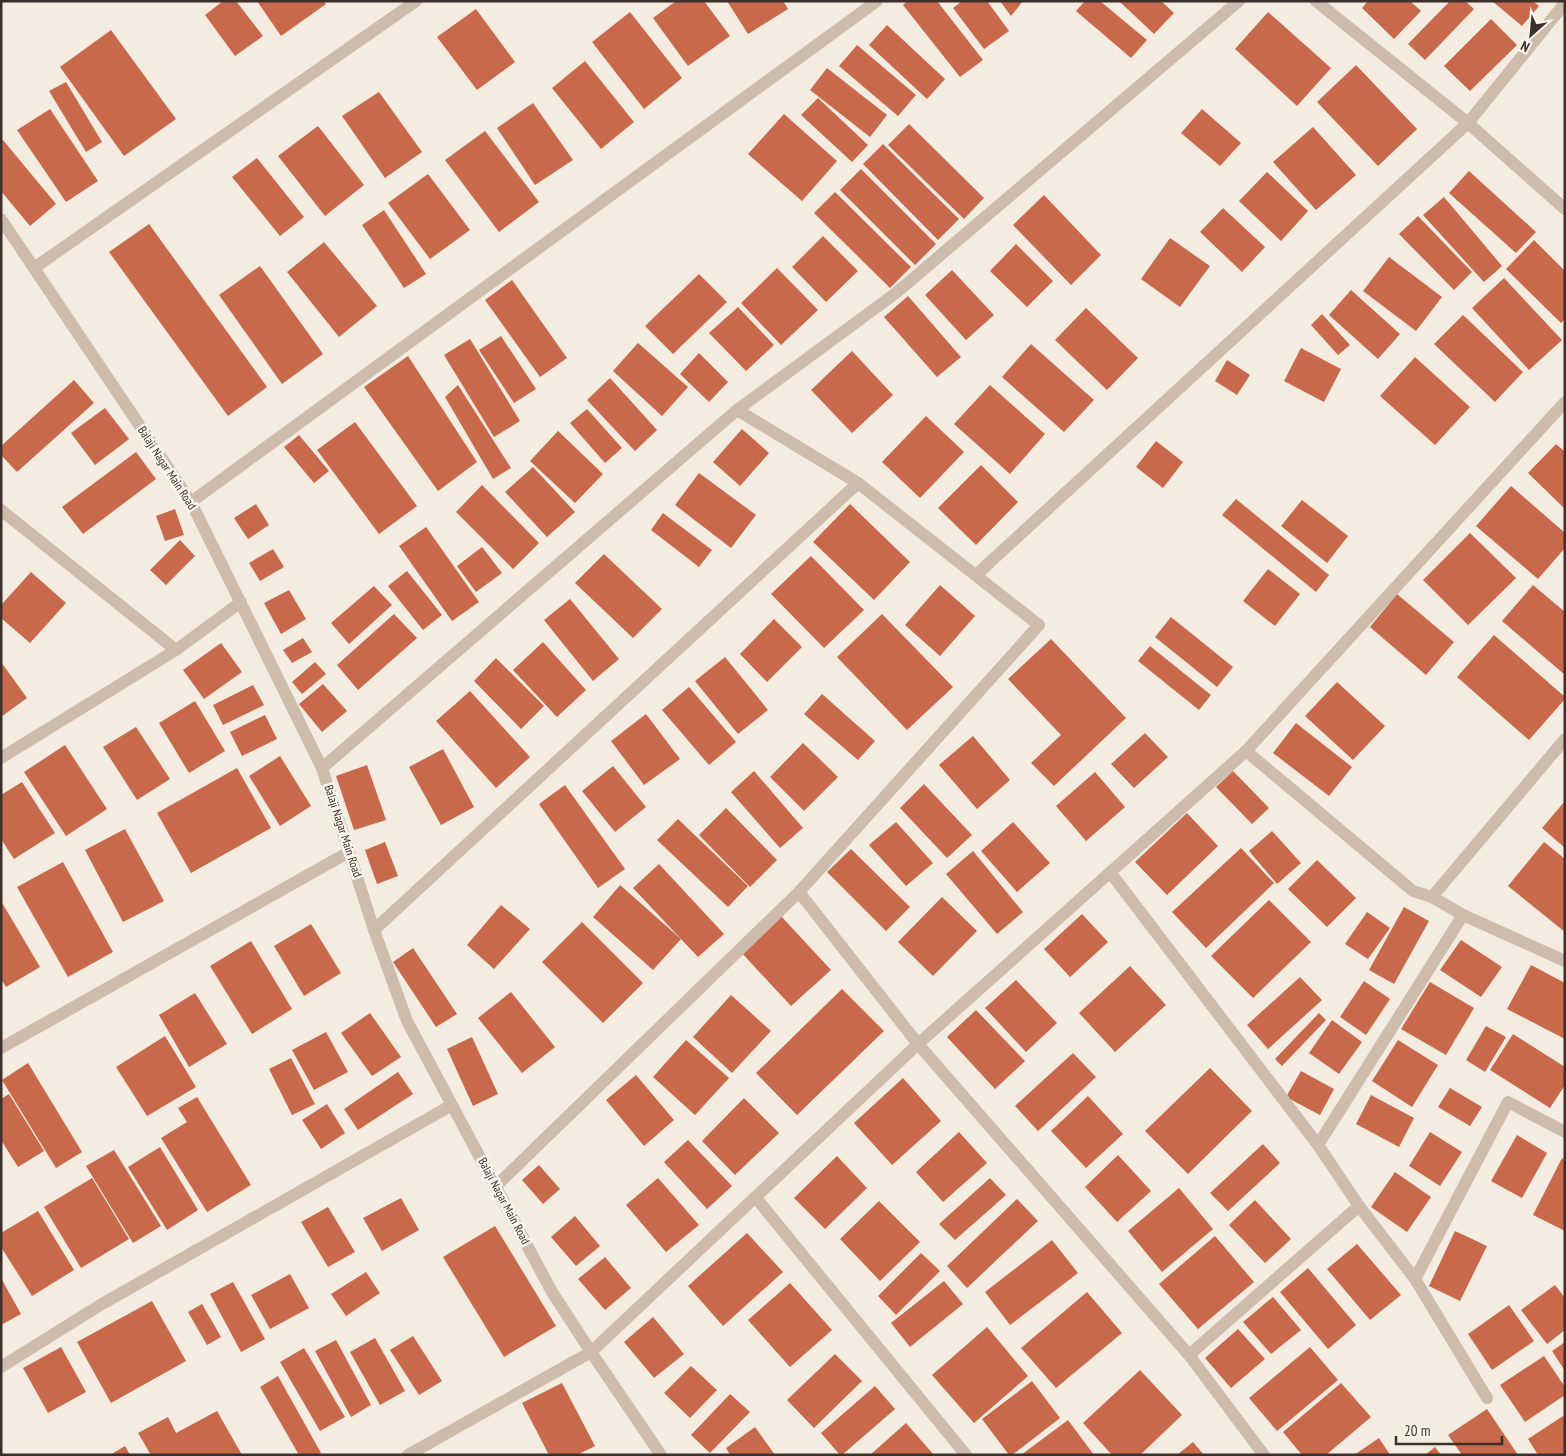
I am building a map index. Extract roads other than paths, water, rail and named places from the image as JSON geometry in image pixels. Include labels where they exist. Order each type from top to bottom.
[{"type":"street","points":[[34,268],[416,1]]},
{"type":"street","points":[[190,502],[877,1]]},
{"type":"street","points":[[322,768],[737,410],[896,293],[1239,1]]},
{"type":"street","points":[[1316,1],[1468,123],[1565,209]]},
{"type":"street","points":[[976,575],[1468,123],[1565,3]]},
{"type":"street","name":"Balaji Nagar Main Road","points":[[1,219],[190,502],[322,768],[374,930],[407,1021],[552,1292],[661,1455]]},
{"type":"street","points":[[408,1455],[591,1352],[918,1044],[1246,751],[1565,402]]},
{"type":"street","points":[[496,1186],[799,892],[1040,625],[858,482],[737,410]]},
{"type":"street","points":[[374,930],[858,482]]},
{"type":"street","points":[[1,510],[176,650]]},
{"type":"street","points":[[1,758],[176,650],[241,602]]},
{"type":"street","points":[[1432,897],[1565,739]]},
{"type":"street","points":[[1246,751],[1413,891],[1432,897],[1463,915],[1565,961]]},
{"type":"street","points":[[1,1048],[349,852]]},
{"type":"street","points":[[1110,872],[1318,1145],[1359,1206],[1415,1279],[1487,1398]]},
{"type":"street","points":[[799,892],[918,1044],[1189,1355],[1264,1455]]},
{"type":"street","points":[[1318,1145],[1463,915]]},
{"type":"street","points":[[1415,1279],[1508,1102],[1565,1132]]},
{"type":"street","points":[[1,1367],[102,1304],[452,1105]]},
{"type":"street","points":[[756,1198],[966,1455]]},
{"type":"street","points":[[1189,1355],[1359,1206]]}]
